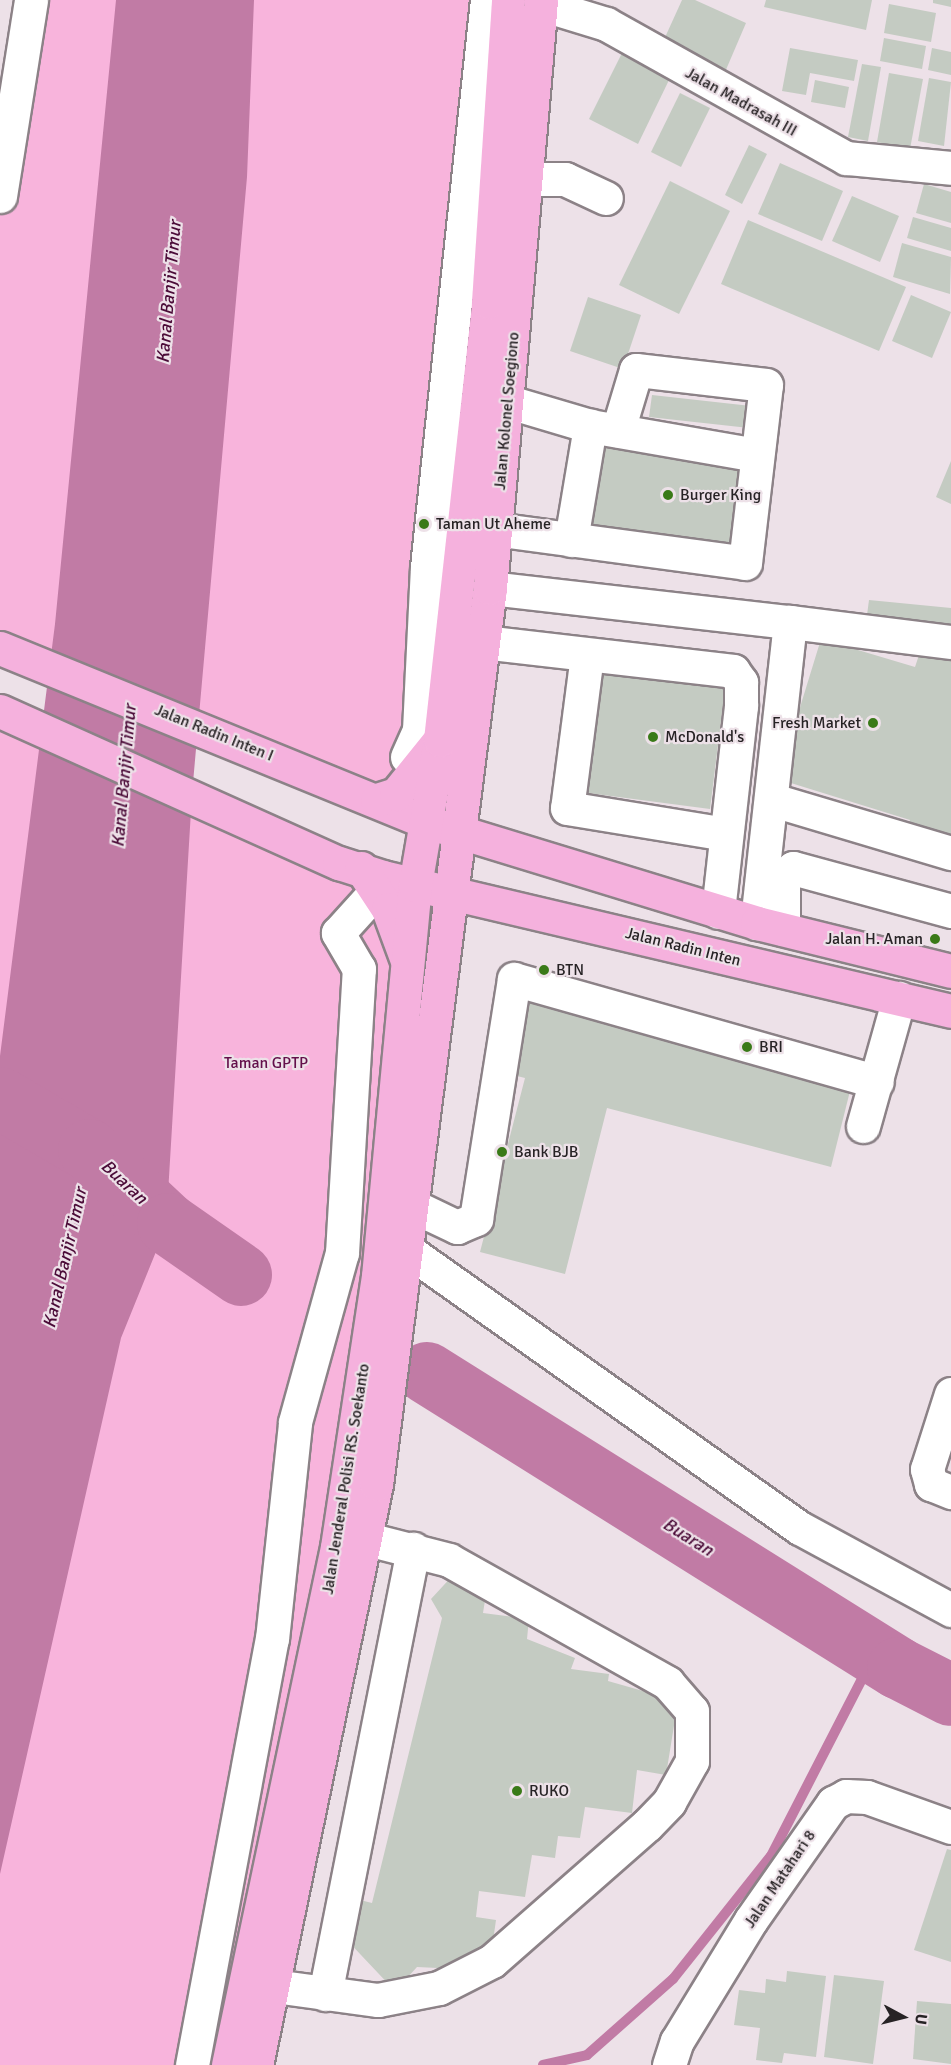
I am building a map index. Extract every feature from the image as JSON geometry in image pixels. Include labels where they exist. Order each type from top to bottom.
[{"type":"main road","name":"Jalan Kolonel Soegiono","points":[[415,885],[440,740],[488,302],[508,0]]},
{"type":"main road","name":"Jalan Kolonel Soegiono","points":[[451,892],[490,588],[509,402],[541,2]]},
{"type":"main road","name":"Jalan Radin Inten I","points":[[0,648],[301,768],[427,822]]},
{"type":"main road","points":[[0,711],[290,839],[368,880],[415,885]]},
{"type":"main road","points":[[376,800],[396,794],[440,740]]},
{"type":"main road","points":[[427,822],[718,912],[951,971]]},
{"type":"main road","points":[[368,880],[411,971]]},
{"type":"main road","name":"Jalan Radin Inten","points":[[415,885],[951,1011]]},
{"type":"main road","name":"Jalan Jenderal Polisi RS. Soekanto","points":[[261,1986],[367,1539],[376,1484],[415,885]]},
{"type":"main road","name":"Jalan Jenderal Polisi RS. Soekanto","points":[[247,2062],[352,1450],[390,1280],[406,1251],[451,892]]},
{"type":"street","points":[[0,196],[31,0]]},
{"type":"street","points":[[407,757],[419,730],[428,567],[487,0]]},
{"type":"street","name":"Jalan Madrasah III","points":[[541,2],[606,24],[846,158],[951,168]]},
{"type":"street","points":[[526,179],[564,179],[606,198]]},
{"type":"street","points":[[495,529],[742,566],[747,560],[758,455],[768,391],[762,384],[636,370],[604,428],[571,540]]},
{"type":"street","points":[[509,402],[604,428],[758,455]]},
{"type":"street","points":[[490,588],[951,642]]},
{"type":"street","points":[[770,926],[773,800],[790,622]]},
{"type":"street","points":[[483,642],[733,671],[741,682],[741,706],[718,912]]},
{"type":"street","points":[[587,655],[567,808],[726,834]]},
{"type":"street","points":[[773,800],[951,853]]},
{"type":"street","points":[[770,926],[783,878],[793,868],[951,911]]},
{"type":"street","points":[[192,2065],[272,1639],[295,1422],[342,1253],[359,969],[338,933],[368,880]]},
{"type":"street","points":[[413,1206],[457,1227],[476,1219],[514,979],[877,1082]]},
{"type":"street","points":[[863,1126],[899,998]]},
{"type":"street","points":[[406,1251],[800,1528],[951,1610]]},
{"type":"street","points":[[951,1394],[927,1469],[932,1484],[951,1492]]},
{"type":"street","points":[[261,1986],[366,2000],[398,1997],[439,1988],[492,1961],[646,1825],[669,1802],[692,1761],[696,1730],[692,1711],[673,1686],[449,1560],[367,1539]]},
{"type":"street","points":[[325,1995],[413,1550]]},
{"type":"street","name":"Jalan Matahari 8","points":[[669,2065],[677,2041],[751,1920],[833,1803],[846,1796],[867,1797],[951,1827]]},
{"type":"green space","points":[[31,0],[508,0],[427,822],[0,648],[0,182]]},
{"type":"green space","name":"Taman GPTP","points":[[0,711],[339,863],[411,971],[378,1276],[228,2065],[0,2065]]},
{"type":"water","name":"Kanal Banjir Timur","points":[[116,0],[254,0],[247,177],[192,794],[166,1227],[121,1338],[0,1874],[0,1056],[55,624]]},
{"type":"building","points":[[682,0],[695,0],[746,23],[725,72],[662,44]]},
{"type":"building","points":[[766,0],[872,0],[866,30],[764,7]]},
{"type":"building","points":[[933,0],[951,0],[951,7],[933,3]]},
{"type":"building","points":[[889,4],[936,13],[931,42],[884,33]]},
{"type":"building","points":[[884,38],[926,46],[922,69],[880,61]]},
{"type":"building","points":[[790,48],[858,60],[854,81],[810,73],[806,95],[782,91]]},
{"type":"building","points":[[932,48],[951,52],[951,75],[928,70]]},
{"type":"building","points":[[622,53],[670,78],[638,144],[589,119]]},
{"type":"building","points":[[862,64],[881,67],[868,141],[848,137]]},
{"type":"building","points":[[889,73],[923,79],[910,149],[877,142]]},
{"type":"building","points":[[929,78],[951,82],[944,146],[918,141]]},
{"type":"building","points":[[815,80],[849,87],[845,108],[811,102]]},
{"type":"building","points":[[680,93],[710,108],[681,167],[651,152]]},
{"type":"building","points":[[749,145],[767,154],[742,204],[725,195]]},
{"type":"building","points":[[780,163],[843,191],[822,241],[758,214]]},
{"type":"building","points":[[670,181],[730,211],[679,314],[619,285]]},
{"type":"building","points":[[924,184],[951,192],[951,223],[916,213]]},
{"type":"building","points":[[852,196],[899,216],[880,262],[832,241]]},
{"type":"building","points":[[913,217],[951,228],[951,251],[907,238]]},
{"type":"building","points":[[748,220],[906,287],[879,351],[721,284]]},
{"type":"building","points":[[902,243],[951,257],[950,294],[893,277]]},
{"type":"building","points":[[911,295],[951,312],[932,358],[892,341]]},
{"type":"building","points":[[588,297],[641,315],[623,369],[570,351]]},
{"type":"building","points":[[652,395],[751,406],[749,428],[649,417]]},
{"type":"building","name":"Burger King","points":[[593,444],[752,461],[742,547],[583,528]]},
{"type":"building","points":[[951,461],[951,504],[936,497]]},
{"type":"building","points":[[869,600],[951,608],[951,639],[865,630]]},
{"type":"building","name":"Fresh Market","points":[[821,639],[915,667],[920,652],[951,657],[951,844],[907,831],[910,820],[778,779]]},
{"type":"building","name":"McDonald's","points":[[597,664],[726,681],[710,809],[580,792]]},
{"type":"building","points":[[523,998],[852,1083],[831,1167],[607,1108],[565,1274],[480,1252],[525,1078],[505,1073]]},
{"type":"building","name":"RUKO","points":[[455,1573],[487,1588],[483,1613],[529,1619],[527,1639],[575,1658],[571,1669],[609,1674],[608,1681],[678,1701],[666,1775],[637,1770],[632,1813],[585,1807],[580,1838],[558,1836],[555,1858],[532,1855],[525,1897],[479,1891],[476,1917],[496,1920],[491,1955],[446,1978],[438,1968],[417,1967],[395,1991],[344,1937],[356,1899],[372,1903],[442,1618],[431,1599]]},
{"type":"building","points":[[947,1849],[951,1850],[951,1962],[914,1950]]},
{"type":"building","points":[[787,1971],[826,1976],[816,2057],[784,2053],[782,2063],[756,2060],[760,2028],[734,2025],[739,1990],[765,1993],[766,1979],[786,1982]]},
{"type":"building","points":[[834,1975],[884,1981],[873,2064],[824,2057]]},
{"type":"building","points":[[917,2001],[951,2004],[951,2064],[913,2059]]},
{"type":"waterway","name":"Buaran","points":[[0,1098],[89,1150],[168,1224],[241,1275]]},
{"type":"waterway","name":"Buaran","points":[[427,1373],[898,1668],[951,1695]]},
{"type":"waterway","points":[[543,2065],[587,2055],[673,1979],[771,1856],[875,1654]]},
{"type":"place","name":"Burger King","points":[[668,495]]},
{"type":"place","name":"Taman Ut Aheme","points":[[424,524]]},
{"type":"place","name":"Fresh Market","points":[[873,723]]},
{"type":"place","name":"McDonald's","points":[[653,737]]},
{"type":"place","name":"Jalan H. Aman","points":[[935,939]]},
{"type":"place","name":"BTN","points":[[544,970]]},
{"type":"place","name":"BRI","points":[[747,1047]]},
{"type":"place","name":"Bank BJB","points":[[502,1152]]},
{"type":"place","name":"RUKO","points":[[517,1791]]}]
